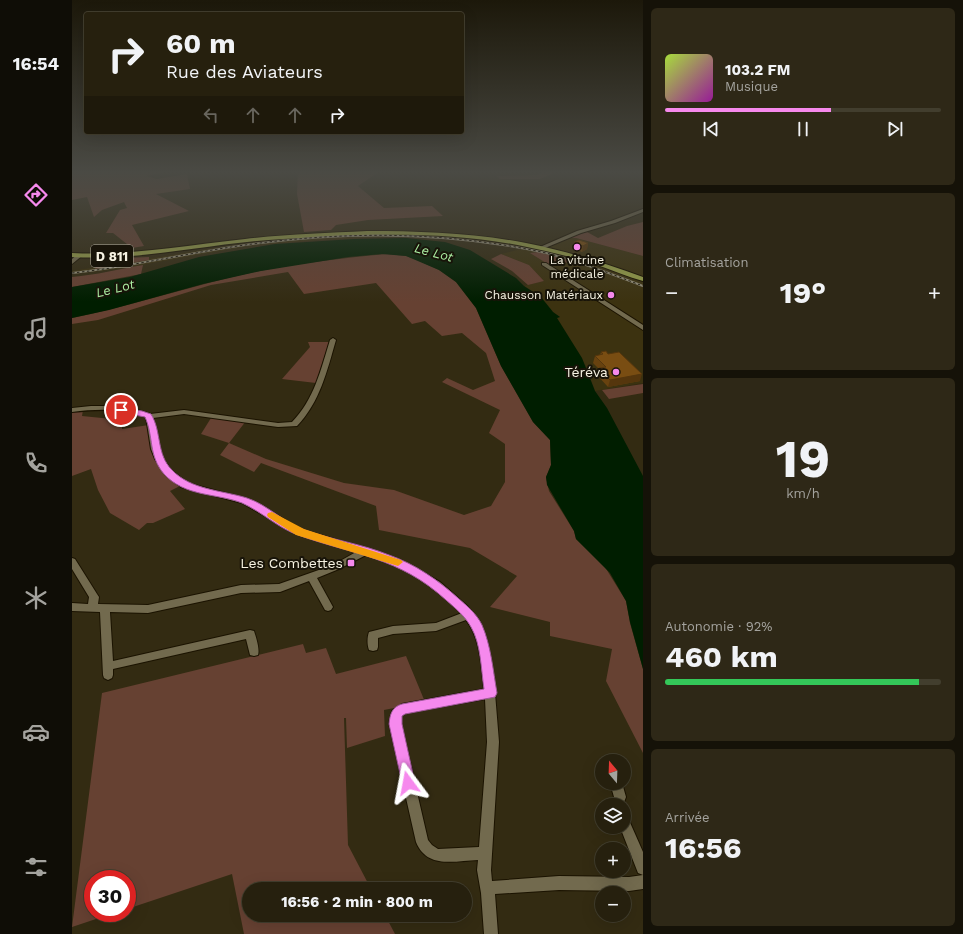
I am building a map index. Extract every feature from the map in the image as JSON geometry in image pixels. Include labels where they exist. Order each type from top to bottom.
[{"type":"main road","name":"D 811","points":[[72,255],[143,255],[267,238],[396,232],[464,235],[543,247],[594,261],[643,279]]},
{"type":"street","points":[[543,247],[579,232],[613,222],[632,215]]},
{"type":"street","points":[[72,262],[80,255]]},
{"type":"street","points":[[544,264],[643,328]]},
{"type":"street","points":[[72,410],[100,408],[132,411],[148,416],[184,412],[278,425],[294,424],[309,407],[315,394],[333,340]]},
{"type":"street","points":[[148,416],[151,422],[155,449],[159,459],[168,472],[184,486],[245,501],[300,532],[365,551],[399,563],[424,576],[437,585],[468,615],[476,625],[482,642],[490,693],[493,742],[484,870],[491,934]]},
{"type":"street","points":[[72,607],[148,609],[241,589],[280,588],[336,567],[365,551]]},
{"type":"street","points":[[72,561],[94,598],[93,607]]},
{"type":"street","points":[[312,577],[328,607]]},
{"type":"street","points":[[105,607],[108,670],[250,634],[254,652]]},
{"type":"street","points":[[373,647],[373,635],[376,633],[392,630],[426,629],[468,615]]},
{"type":"street","points":[[485,854],[437,855],[427,850],[422,842],[395,724],[396,714],[402,709],[490,693]]},
{"type":"street","points":[[629,834],[643,868]]},
{"type":"street","points":[[487,888],[559,883],[629,884],[643,882]]},
{"type":"shaded area","points":[[117,215],[174,215],[132,225],[144,246],[132,248],[113,233],[106,233]]},
{"type":"shaded area","points":[[301,215],[441,215],[443,216],[368,220],[336,225],[331,230],[304,232]]},
{"type":"shaded area","points":[[643,222],[643,256],[576,238],[568,238],[587,232],[598,238],[627,226]]},
{"type":"shaded area","points":[[413,233],[487,239],[539,249],[568,238],[576,238],[643,256],[643,383],[595,391],[586,366],[557,318],[560,317],[553,312],[540,296],[524,286],[544,281],[529,265],[501,254],[521,249],[506,245],[448,238],[411,236],[319,240],[249,246],[124,268],[72,274],[72,271],[259,241],[368,234]]},
{"type":"shaded area","points":[[538,252],[573,261],[551,266],[530,253]]},
{"type":"shaded area","points":[[387,254],[406,256],[439,270],[456,282],[476,308],[501,366],[533,422],[550,440],[551,465],[546,477],[549,491],[574,531],[576,539],[605,567],[626,601],[630,623],[643,669],[643,753],[606,681],[612,649],[550,636],[550,622],[490,607],[517,576],[470,548],[379,530],[376,506],[261,463],[254,472],[220,455],[229,443],[266,459],[344,483],[394,490],[464,515],[491,506],[505,482],[505,444],[489,433],[500,410],[442,382],[447,378],[473,390],[495,381],[486,353],[462,333],[442,336],[425,321],[412,324],[376,283],[304,294],[288,272],[211,285],[98,320],[72,324],[72,318],[248,273],[347,258]]},
{"type":"shaded area","points":[[501,254],[529,265],[544,281],[528,285],[512,271],[491,259]]},
{"type":"shaded area","points":[[149,257],[149,260],[95,269],[99,259]]},
{"type":"shaded area","points":[[143,265],[141,274],[72,287],[72,277]]},
{"type":"shaded area","points":[[308,342],[329,342],[316,383],[282,379],[310,347]]},
{"type":"shaded area","points":[[643,384],[643,393],[609,399],[602,390]]},
{"type":"shaded area","points":[[83,410],[82,416],[122,420],[122,429],[149,425],[154,452],[160,467],[165,474],[180,486],[170,491],[185,509],[153,523],[147,523],[139,530],[110,513],[98,490],[91,469],[72,476],[72,412]]},
{"type":"shaded area","points":[[211,418],[246,421],[229,443],[201,434]]},
{"type":"shaded area","points":[[303,644],[306,653],[326,648],[336,674],[406,656],[425,702],[384,710],[385,736],[347,748],[346,718],[344,718],[348,845],[367,882],[242,882],[242,922],[389,922],[395,934],[244,934],[232,874],[136,906],[136,870],[84,870],[84,922],[87,922],[72,927],[102,693]]},
{"type":"water","name":"Le Lot","points":[[406,238],[445,242],[470,250],[516,278],[524,286],[541,297],[553,312],[560,317],[557,318],[582,358],[595,391],[607,408],[643,476],[643,669],[630,622],[626,601],[610,573],[576,539],[574,531],[547,485],[546,477],[551,465],[550,440],[533,422],[501,366],[476,308],[456,282],[439,270],[406,256],[382,254],[348,257],[261,271],[203,284],[109,310],[72,318],[72,287],[130,277],[199,257],[275,244],[354,239]]},
{"type":"building","points":[[579,240],[588,243],[583,246],[574,242]]},
{"type":"building","points":[[606,351],[608,354],[619,352],[642,374],[610,380],[599,368],[606,367],[595,356],[603,354],[601,352]]},
{"type":"railway","points":[[72,273],[223,248],[283,240],[320,237],[396,236],[471,240],[546,253],[583,264],[643,286]]},
{"type":"slow traffic","points":[[272,515],[300,532],[328,542],[365,551],[398,562]]},
{"type":"place","name":"La vitrine médicale","points":[[577,247]]},
{"type":"place","name":"Chausson Matériaux","points":[[611,295]]},
{"type":"place","name":"Téréva","points":[[616,372]]},
{"type":"place","name":"Les Combettes","points":[[351,563]]},
{"type":"route","points":[[121,410],[142,413],[148,416],[151,422],[155,449],[159,459],[168,472],[184,486],[245,501],[278,518],[300,532],[328,542],[365,551],[399,563],[424,576],[437,585],[464,609],[476,625],[482,642],[490,693],[402,709],[396,714],[395,724],[408,783]]}]
